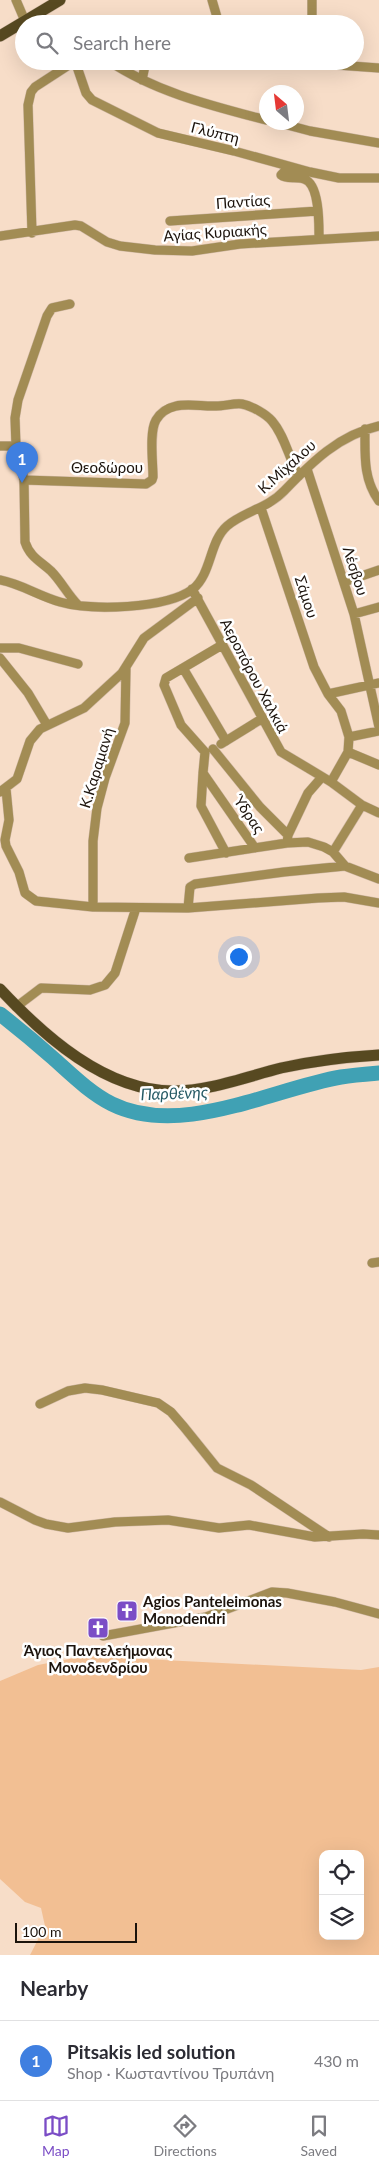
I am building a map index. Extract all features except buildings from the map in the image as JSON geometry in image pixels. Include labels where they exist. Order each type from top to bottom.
[{"type":"main road","points":[[39,15],[60,0]]},
{"type":"main road","points":[[0,36],[15,29]]},
{"type":"main road","points":[[0,989],[16,1007],[92,1067],[131,1084],[160,1090],[194,1089],[300,1064],[379,1055]]},
{"type":"street","points":[[16,0],[20,15]]},
{"type":"street","points":[[212,0],[217,15]]},
{"type":"street","points":[[312,0],[312,15]]},
{"type":"street","points":[[364,67],[379,68]]},
{"type":"street","points":[[32,233],[28,105],[31,92],[35,87],[61,70]]},
{"type":"street","name":"Γλύπτη","points":[[78,70],[86,92],[92,100],[158,133],[339,178],[379,178]]},
{"type":"street","points":[[125,70],[142,80],[167,90],[259,118]]},
{"type":"street","points":[[142,80],[144,70]]},
{"type":"street","points":[[304,129],[379,143]]},
{"type":"street","points":[[310,172],[284,172],[281,174],[286,178],[306,180],[315,194],[319,239]]},
{"type":"street","name":"Παντίας","points":[[170,221],[318,211]]},
{"type":"street","name":"Αγίας Κυριακής","points":[[0,236],[32,233],[75,225],[81,226],[97,238],[120,246],[182,251],[240,244],[379,236]]},
{"type":"street","points":[[70,304],[52,308],[47,316],[18,400],[15,418],[16,446],[24,480],[25,542],[31,555],[51,571],[78,605]]},
{"type":"street","name":"Θεοδώρου","points":[[24,480],[146,484],[153,477],[153,430],[156,421],[169,408],[186,404],[207,406],[242,404],[259,412],[271,420],[277,428],[298,476]]},
{"type":"street","name":"Κ.Μίχαλου","points":[[192,589],[204,573],[224,529],[228,525],[278,497],[330,447],[365,429],[379,426]]},
{"type":"street","points":[[365,429],[366,473],[372,492],[379,501]]},
{"type":"street","points":[[0,446],[16,446]]},
{"type":"street","name":"Λέσβου","points":[[307,469],[354,614],[374,684],[379,727]]},
{"type":"street","name":"Σάμου","points":[[261,508],[314,667],[328,694],[341,712],[349,737]]},
{"type":"street","points":[[344,582],[379,570]]},
{"type":"street","points":[[0,580],[20,585],[58,602],[101,608],[129,607],[157,602],[192,589]]},
{"type":"street","name":"Αεροπόρου Χαλκιά","points":[[192,589],[263,718],[276,746],[281,752],[331,782],[362,805],[379,813]]},
{"type":"street","points":[[198,598],[144,638],[116,679],[84,708],[40,729],[30,741],[17,779],[3,790],[9,820],[6,832],[6,846],[19,872],[25,893],[36,901],[93,907],[188,908],[344,897],[379,903]]},
{"type":"street","points":[[354,614],[379,607]]},
{"type":"street","points":[[222,645],[166,678],[164,685],[181,725],[209,750],[288,839],[308,792],[322,777]]},
{"type":"street","points":[[0,648],[18,648],[78,664]]},
{"type":"street","points":[[0,658],[28,693],[47,725]]},
{"type":"street","name":"Κ.Καραμανή","points":[[93,907],[92,840],[97,808],[125,723],[126,666]]},
{"type":"street","points":[[183,668],[226,741]]},
{"type":"street","points":[[328,694],[374,684]]},
{"type":"street","points":[[226,854],[200,806],[203,773],[209,750],[263,718]]},
{"type":"street","points":[[331,782],[348,752],[349,737],[379,732]]},
{"type":"street","points":[[348,752],[379,765]]},
{"type":"street","name":"Ύδρας","points":[[203,773],[255,848],[288,839],[316,843],[333,852],[345,866]]},
{"type":"street","points":[[333,852],[362,805]]},
{"type":"street","points":[[189,858],[226,854],[255,848]]},
{"type":"street","points":[[188,908],[188,893],[190,887],[195,884],[345,866],[379,879]]},
{"type":"street","points":[[16,1007],[41,988],[90,990],[105,985],[115,973],[136,908]]},
{"type":"street","points":[[40,1404],[68,1391],[85,1388],[93,1388],[158,1403],[171,1412],[184,1426],[217,1468],[251,1485],[329,1537]]},
{"type":"street","points":[[0,1502],[40,1522],[68,1528],[115,1522],[168,1520],[219,1528],[249,1525],[289,1533],[329,1537],[354,1534],[379,1535]]},
{"type":"street","points":[[103,1636],[206,1617],[272,1592],[287,1592],[379,1614]]},
{"type":"shaded area","points":[[85,1656],[361,1670],[379,1667],[379,1955],[30,1955],[45,1926],[41,1908],[25,1902],[0,1879],[0,1681],[38,1665]]},
{"type":"waterway","name":"Παρθένης","points":[[0,1014],[96,1094],[112,1104],[139,1113],[167,1116],[197,1114],[226,1108],[314,1083],[341,1077],[379,1073]]},
{"type":"place","name":"Pitsakis led solution","points":[[22,483]]},
{"type":"place","name":"Agios Panteleimonas Monodendri","points":[[127,1611]]},
{"type":"place","name":"Άγιος Παντελεήμονας Μονοδενδρίου","points":[[98,1628]]}]
